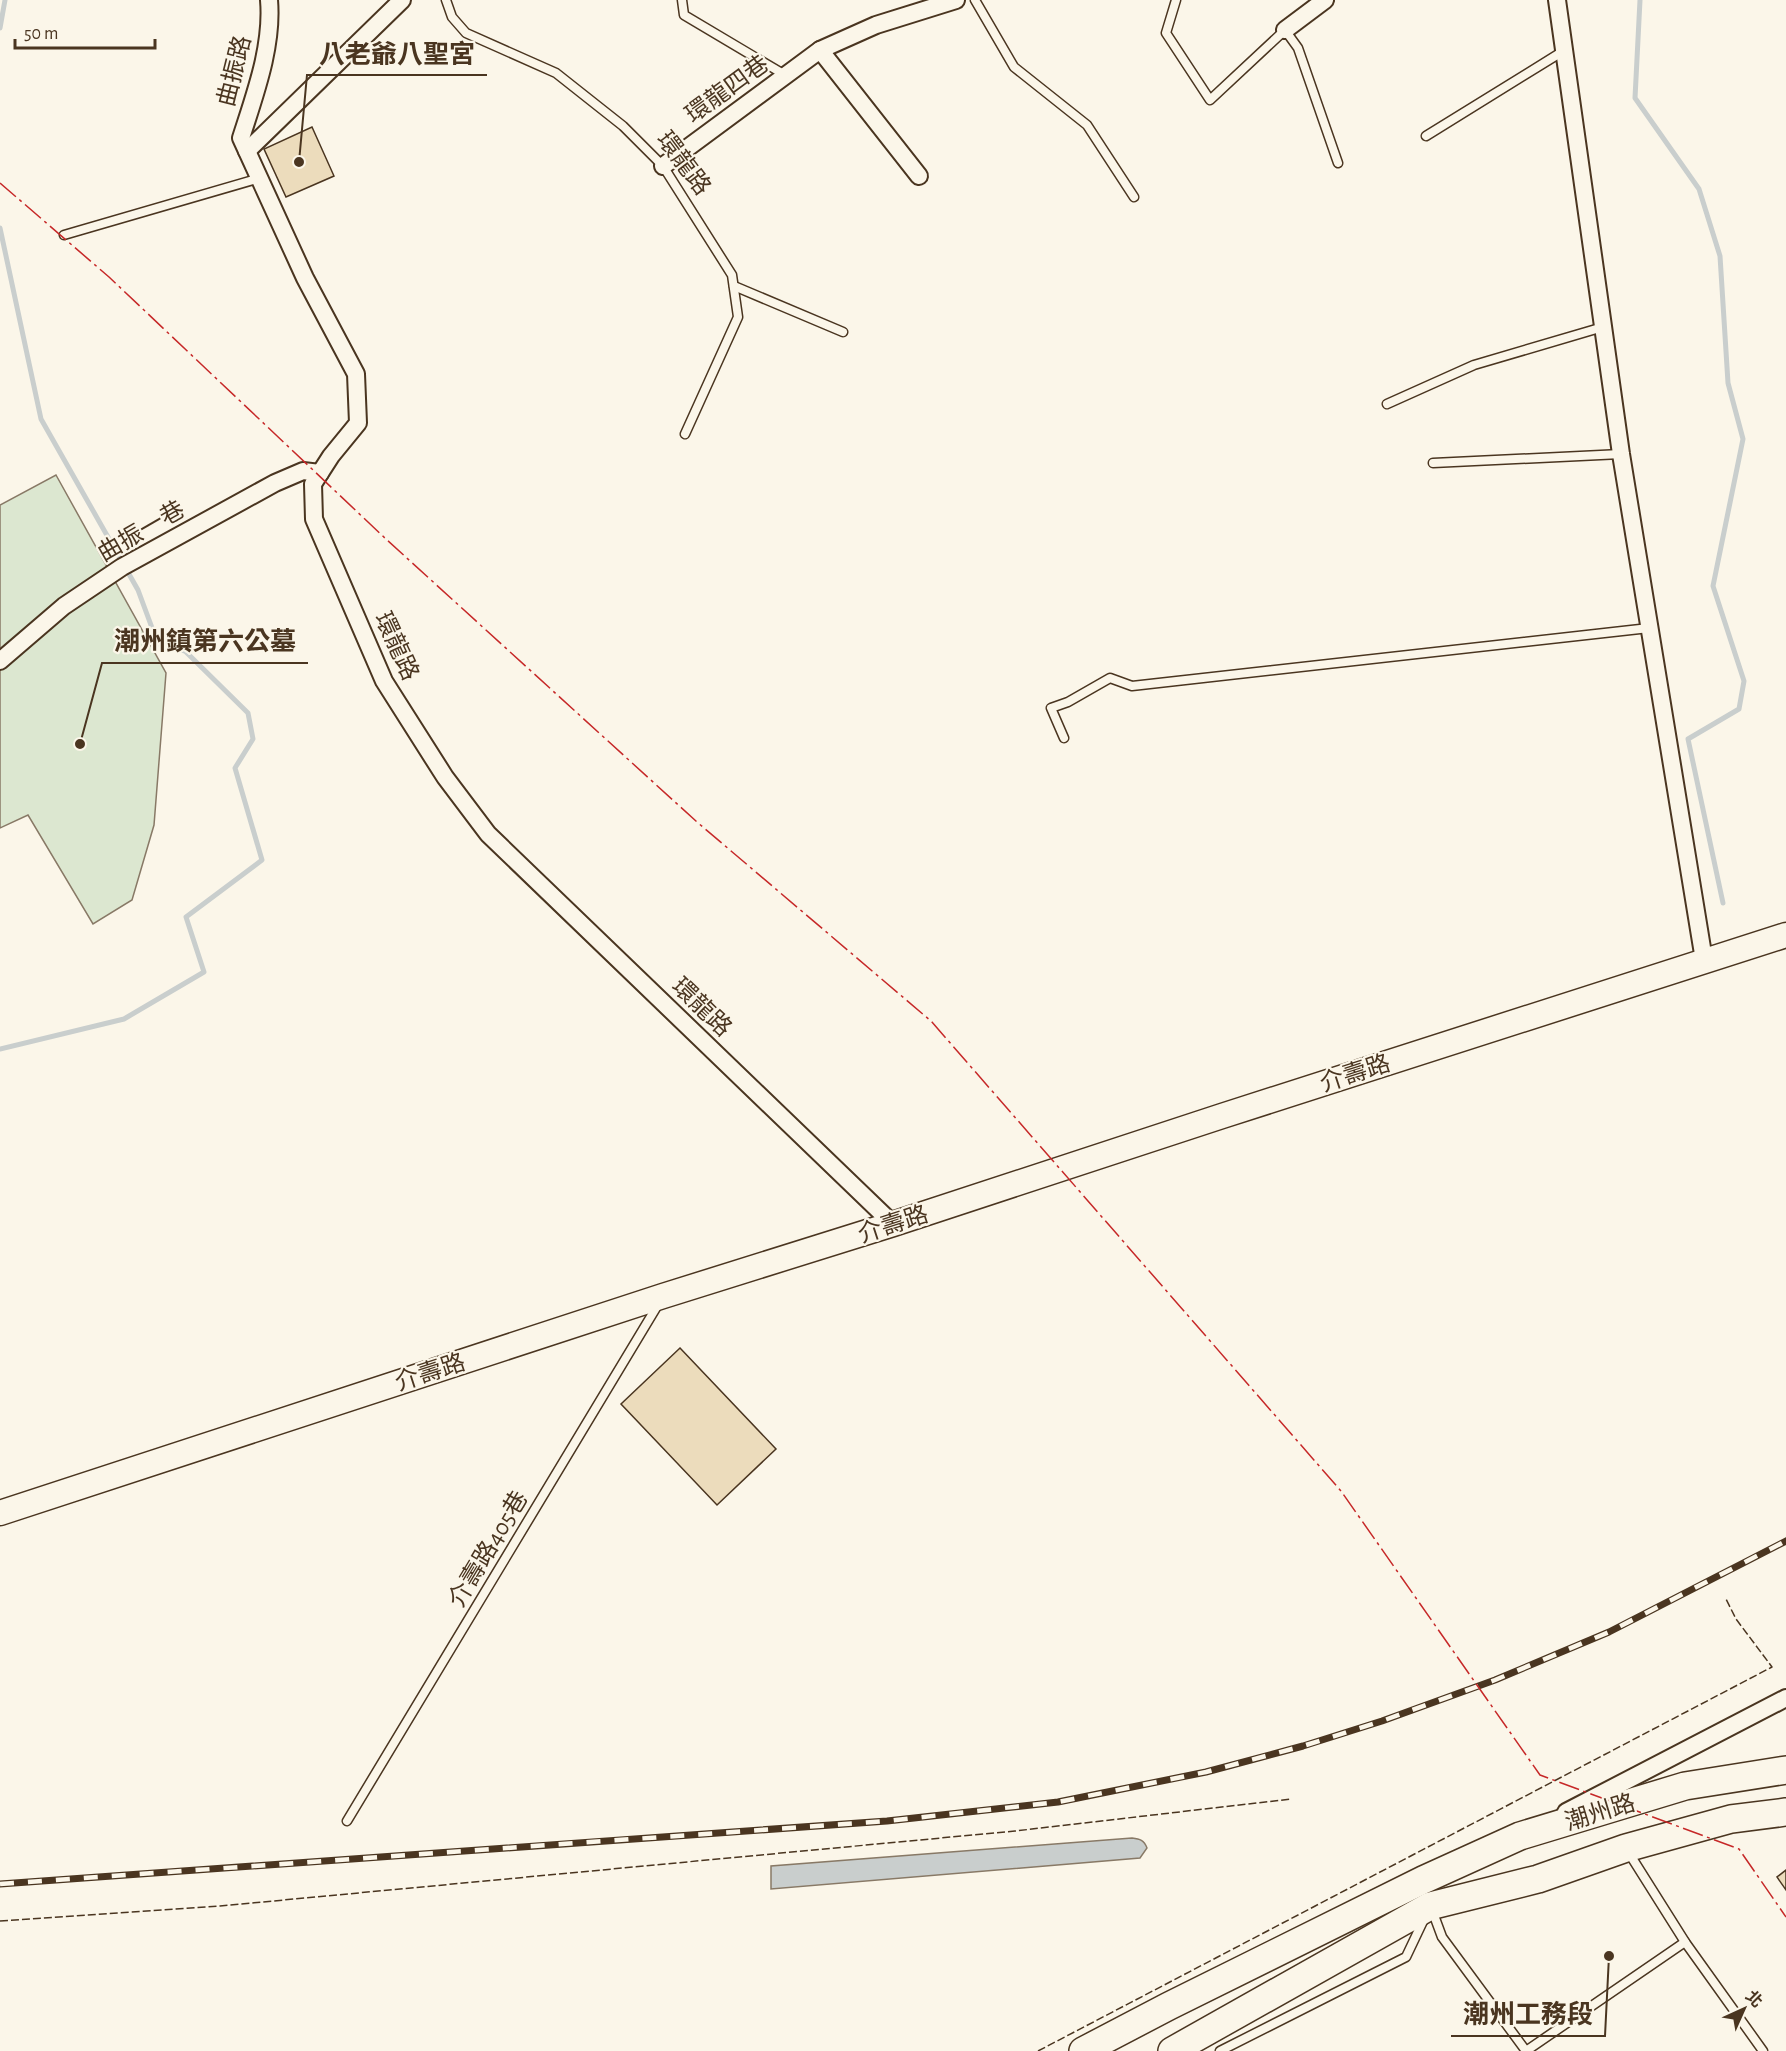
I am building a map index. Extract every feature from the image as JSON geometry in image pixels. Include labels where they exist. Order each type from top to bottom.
[{"type":"main road","name":"介壽路","points":[[0,1514],[663,1296],[893,1224],[1786,934]]},
{"type":"main road","name":"潮州路","points":[[1080,2048],[1423,1880],[1520,1836],[1685,1786],[1786,1770]]},
{"type":"main road","name":"潮州路","points":[[1175,2049],[1430,1906],[1538,1879],[1626,1848],[1731,1819],[1786,1812]]},
{"type":"main road","points":[[1423,1880],[1430,1906]]},
{"type":"street","name":"曲振路","points":[[248,151],[242,138],[257,87],[271,22],[269,0]]},
{"type":"street","points":[[248,151],[402,0]]},
{"type":"street","name":"環龍四巷","points":[[663,166],[820,50],[918,5],[956,0]]},
{"type":"street","points":[[1285,30],[1325,0]]},
{"type":"street","points":[[1557,0],[1621,454],[1704,960]]},
{"type":"street","points":[[820,50],[919,176]]},
{"type":"street","name":"環龍路","points":[[248,151],[305,278],[356,374],[358,423],[331,456],[313,484],[314,519],[384,681],[445,777],[488,834],[893,1224]]},
{"type":"street","name":"曲振一巷","points":[[0,662],[64,606],[128,564],[275,483],[303,471],[320,473]]},
{"type":"street","points":[[1520,1836],[1786,1698]]},
{"type":"lane","name":"環龍路","points":[[446,0],[452,16],[466,33],[556,73],[623,126],[663,166],[732,275],[738,317],[685,434]]},
{"type":"lane","points":[[682,0],[684,15],[785,75]]},
{"type":"lane","points":[[975,0],[1014,67],[1087,125],[1134,197]]},
{"type":"lane","points":[[1176,0],[1166,33],[1210,100],[1285,30],[1298,48],[1338,163]]},
{"type":"lane","points":[[1426,136],[1565,49]]},
{"type":"lane","points":[[64,235],[260,178]]},
{"type":"lane","points":[[734,286],[843,332]]},
{"type":"lane","points":[[1387,404],[1474,365],[1603,327]]},
{"type":"lane","points":[[1433,463],[1621,454]]},
{"type":"lane","points":[[1064,738],[1051,708],[1068,702],[1110,678],[1132,686],[1649,628]]},
{"type":"lane","name":"介壽路405巷","points":[[347,1821],[663,1296]]},
{"type":"lane","points":[[1626,1848],[1685,1942],[1763,2051]]},
{"type":"lane","points":[[1378,1891],[1423,1880]]},
{"type":"lane","points":[[1430,1906],[1442,1937],[1526,2051],[1685,1942]]},
{"type":"lane","points":[[1220,2051],[1406,1957],[1430,1906]]},
{"type":"lane","points":[[1080,2048],[1232,1964]]},
{"type":"green space","points":[[56,475],[166,673],[154,825],[132,900],[93,924],[28,815],[0,828],[0,505]]},
{"type":"shaded area","points":[[1132,1838],[1141,1840],[1147,1848],[1140,1858],[771,1889],[771,1866]]},
{"type":"building","points":[[312,127],[334,176],[286,197],[264,149]]},
{"type":"building","points":[[680,1348],[776,1449],[717,1505],[621,1404]]},
{"type":"building","points":[[1786,1870],[1786,1890],[1777,1877]]},
{"type":"waterway","points":[[0,28],[5,0]]},
{"type":"waterway","points":[[1640,0],[1635,98],[1699,189],[1720,256],[1728,383],[1743,439],[1713,586],[1744,681],[1739,709],[1688,739],[1723,903]]},
{"type":"waterway","points":[[0,228],[41,419],[138,590],[158,644],[185,651],[248,713],[253,739],[235,768],[262,860],[186,917],[204,972],[124,1019],[0,1049]]},
{"type":"railway","points":[[0,1884],[887,1821],[1058,1802],[1206,1772],[1303,1746],[1382,1721],[1495,1680],[1609,1632],[1786,1541]]},
{"type":"fence","points":[[1038,2051],[1772,1667],[1736,1619],[1725,1597]]},
{"type":"fence","points":[[0,1921],[220,1906],[1015,1831],[1291,1799]]},
{"type":"power","points":[[0,183],[109,277],[387,540],[697,822],[931,1021],[1341,1491],[1540,1775],[1739,1849],[1786,1917]]},
{"type":"place","name":"八老爺八聖宮","points":[[299,162]]},
{"type":"place","name":"潮州鎮第六公墓","points":[[80,744]]},
{"type":"place","name":"潮州工務段","points":[[1609,1956]]}]
